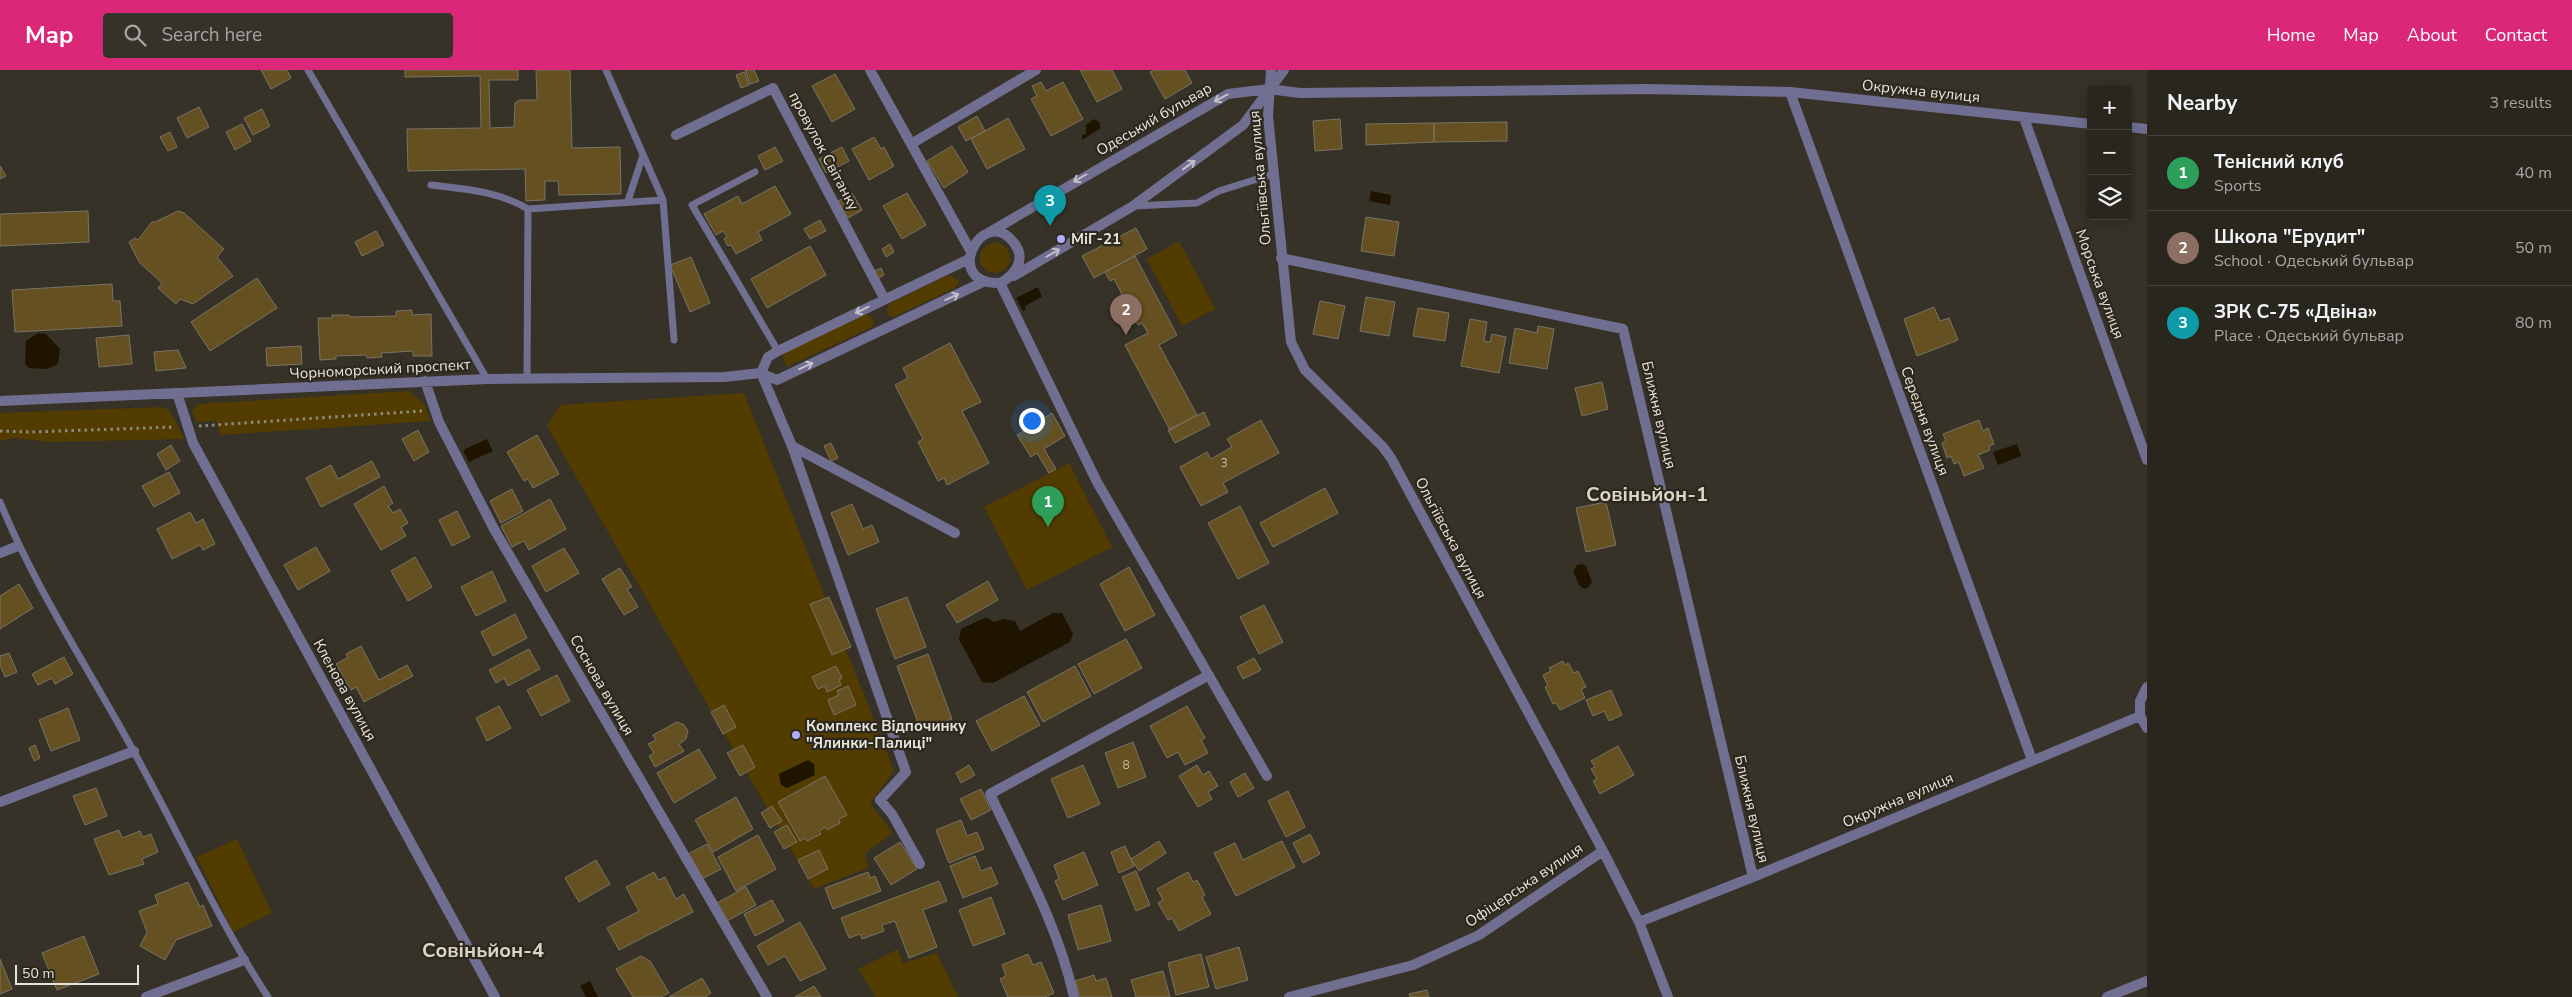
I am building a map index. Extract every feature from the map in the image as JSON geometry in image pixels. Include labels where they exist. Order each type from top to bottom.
[{"type":"street","points":[[870,70],[970,255],[972,270],[985,281],[1000,283],[1133,206],[1243,125],[1284,70]]},
{"type":"street","points":[[911,144],[1036,70]]},
{"type":"street","name":"Ольгіївська вулиця","points":[[1272,70],[1268,116],[1273,174],[1291,342],[1297,358],[1305,370],[1383,447],[1391,458],[1603,851],[1639,922],[1668,997]]},
{"type":"street","name":"провулок Світанку","points":[[676,135],[773,88],[884,298]]},
{"type":"street","name":"Окружна вулиця","points":[[1269,89],[1300,93],[1647,89],[1790,92],[2087,124]]},
{"type":"street","name":"Одеський бульвар","points":[[761,373],[768,357],[778,351],[970,255],[974,242],[994,233],[1228,94],[1269,89]]},
{"type":"street","name":"Середня вулиця","points":[[1790,92],[2032,760]]},
{"type":"street","name":"Морська вулиця","points":[[2024,118],[2147,460]]},
{"type":"street","points":[[2132,127],[2147,129]]},
{"type":"street","points":[[994,233],[1010,237],[1020,255],[1019,266],[1011,278]]},
{"type":"street","name":"Ближня вулиця","points":[[1281,258],[1623,329],[1753,877]]},
{"type":"street","points":[[761,373],[777,380],[985,281]]},
{"type":"street","points":[[1000,283],[1097,482],[1267,776]]},
{"type":"street","name":"Чорноморський проспект","points":[[0,401],[487,379],[724,377],[761,373]]},
{"type":"street","points":[[761,373],[792,446],[906,772],[880,800],[892,814],[920,864]]},
{"type":"street","name":"Соснова вулиця","points":[[425,382],[435,411],[494,529],[767,997]]},
{"type":"street","name":"Кленова вулиця","points":[[177,393],[193,443],[495,997]]},
{"type":"street","points":[[792,446],[955,533]]},
{"type":"street","points":[[0,553],[18,546]]},
{"type":"street","points":[[1074,997],[1068,971],[1049,918],[990,794],[1209,676]]},
{"type":"street","points":[[2147,687],[2140,701],[2140,716],[2147,728]]},
{"type":"street","name":"Окружна вулиця","points":[[1639,922],[1753,877],[2140,716]]},
{"type":"street","points":[[0,802],[134,751]]},
{"type":"street","name":"Офіцерська вулиця","points":[[1289,997],[1413,965],[1479,936],[1603,851]]},
{"type":"street","points":[[146,997],[244,960]]},
{"type":"street","points":[[2107,997],[2147,981]]},
{"type":"lane","points":[[308,70],[487,379]]},
{"type":"lane","points":[[606,70],[663,200],[674,340]]},
{"type":"lane","points":[[628,201],[643,155]]},
{"type":"lane","points":[[755,172],[692,205],[778,351]]},
{"type":"lane","points":[[1133,206],[1197,204],[1219,191],[1273,174]]},
{"type":"lane","points":[[431,185],[482,192],[513,200],[528,209],[663,200]]},
{"type":"lane","points":[[527,379],[528,209]]},
{"type":"lane","points":[[0,502],[18,546],[134,751],[244,960],[268,997]]},
{"type":"path","points":[[0,431],[32,432],[188,426],[435,411]]},
{"type":"shaded area","points":[[1094,119],[1099,122],[1101,128],[1082,140],[1082,135],[1086,134],[1086,125]]},
{"type":"shaded area","points":[[1371,191],[1391,195],[1390,205],[1369,201]]},
{"type":"shaded area","points":[[1179,241],[1215,309],[1182,326],[1147,259]]},
{"type":"shaded area","points":[[995,243],[1006,247],[1010,258],[1006,269],[995,273],[984,269],[980,258],[984,247]]},
{"type":"shaded area","points":[[949,275],[960,281],[955,288],[894,317],[888,315],[887,309],[890,303]]},
{"type":"shaded area","points":[[1038,287],[1042,297],[1025,306],[1026,309],[1023,311],[1016,298]]},
{"type":"shaded area","points":[[862,314],[869,315],[874,320],[872,327],[787,367],[782,354]]},
{"type":"shaded area","points":[[38,333],[46,334],[60,349],[58,364],[48,369],[29,368],[25,364],[26,341]]},
{"type":"shaded area","points":[[409,391],[424,404],[431,421],[220,435],[217,421],[196,422],[192,412],[198,404]]},
{"type":"shaded area","points":[[744,393],[894,771],[870,803],[893,833],[865,853],[868,868],[814,889],[547,426],[560,405]]},
{"type":"shaded area","points":[[163,407],[170,411],[185,439],[51,442],[14,438],[0,441],[0,413]]},
{"type":"shaded area","points":[[487,439],[493,451],[469,462],[463,450]]},
{"type":"shaded area","points":[[2017,444],[2021,456],[1998,465],[1993,452]]},
{"type":"shaded area","points":[[1069,463],[1112,547],[1027,590],[984,507]]},
{"type":"shaded area","points":[[1582,564],[1586,566],[1592,582],[1589,587],[1584,589],[1579,585],[1573,571],[1577,565]]},
{"type":"shaded area","points":[[1053,613],[1062,613],[1073,634],[1070,642],[993,683],[982,682],[959,639],[961,629],[986,617],[994,622],[1004,619],[1015,621],[1020,631]]},
{"type":"shaded area","points":[[808,760],[814,764],[815,775],[787,788],[781,785],[779,774]]},
{"type":"shaded area","points":[[237,839],[272,913],[233,932],[197,857]]},
{"type":"shaded area","points":[[898,949],[903,963],[937,953],[958,997],[876,997],[858,969]]},
{"type":"shaded area","points":[[590,981],[598,997],[586,997],[580,986]]},
{"type":"building","points":[[261,70],[287,70],[291,78],[271,89]]},
{"type":"building","points":[[405,70],[518,70],[518,80],[489,80],[490,128],[514,127],[515,103],[520,100],[537,100],[536,70],[570,70],[572,148],[620,147],[621,194],[559,195],[558,181],[545,181],[545,200],[526,201],[525,169],[408,171],[407,129],[481,128],[480,76],[405,77]]},
{"type":"building","points":[[745,70],[754,70],[759,81],[750,84]]},
{"type":"building","points":[[1080,70],[1112,70],[1122,89],[1097,102]]},
{"type":"building","points":[[1154,70],[1185,70],[1192,83],[1165,99],[1150,72]]},
{"type":"building","points":[[744,72],[749,85],[741,88],[736,75]]},
{"type":"building","points":[[835,74],[855,109],[832,122],[812,86]]},
{"type":"building","points":[[1041,82],[1046,91],[1063,82],[1083,119],[1051,136],[1031,99],[1037,96],[1032,86]]},
{"type":"building","points":[[199,107],[209,127],[187,138],[177,118]]},
{"type":"building","points":[[262,109],[270,126],[253,135],[244,118]]},
{"type":"building","points":[[977,116],[985,131],[966,141],[958,127]]},
{"type":"building","points":[[1008,118],[1025,149],[987,169],[971,139]]},
{"type":"building","points":[[1340,119],[1342,149],[1315,151],[1313,121]]},
{"type":"building","points":[[1507,122],[1507,141],[1434,142],[1434,123]]},
{"type":"building","points":[[1434,123],[1434,142],[1366,145],[1366,124]]},
{"type":"building","points":[[242,124],[251,141],[235,150],[226,132]]},
{"type":"building","points":[[170,132],[177,147],[168,151],[160,137]]},
{"type":"building","points":[[874,137],[881,149],[884,147],[894,166],[869,180],[852,149]]},
{"type":"building","points":[[952,146],[968,172],[944,188],[927,161]]},
{"type":"building","points":[[775,147],[783,161],[765,170],[758,156]]},
{"type":"building","points":[[842,147],[849,161],[826,173],[819,159]]},
{"type":"building","points":[[0,166],[6,176],[0,179]]},
{"type":"building","points":[[775,186],[791,214],[758,232],[762,240],[736,254],[731,245],[728,246],[724,239],[727,237],[723,231],[716,235],[704,214],[738,196],[742,204]]},
{"type":"building","points":[[852,193],[862,210],[848,218],[838,201]]},
{"type":"building","points":[[907,193],[926,225],[902,239],[883,206]]},
{"type":"building","points":[[88,211],[89,242],[0,246],[0,214]]},
{"type":"building","points":[[178,211],[184,213],[224,249],[217,257],[233,276],[193,304],[180,299],[176,304],[158,288],[162,283],[139,262],[129,242],[135,238],[138,240],[152,222]]},
{"type":"building","points":[[1366,217],[1399,222],[1394,256],[1361,251]]},
{"type":"building","points":[[820,220],[826,231],[810,239],[804,229]]},
{"type":"building","points":[[1136,228],[1147,249],[1094,278],[1082,256]]},
{"type":"building","points":[[376,231],[384,245],[362,256],[355,242]]},
{"type":"building","points":[[890,244],[894,252],[886,257],[882,249]]},
{"type":"building","points":[[810,246],[826,275],[767,308],[751,279]]},
{"type":"building","points":[[1135,256],[1177,335],[1159,345],[1197,415],[1170,430],[1125,345],[1148,333],[1142,323],[1138,325],[1114,279],[1110,281],[1105,272]]},
{"type":"building","points":[[691,257],[710,303],[690,312],[670,265]]},
{"type":"building","points":[[881,268],[884,275],[877,279],[874,271]]},
{"type":"building","points":[[257,278],[277,308],[210,351],[191,322]]},
{"type":"building","points":[[112,284],[113,301],[120,301],[122,326],[15,332],[12,290]]},
{"type":"building","points":[[1366,297],[1395,302],[1389,336],[1360,331]]},
{"type":"building","points":[[1320,301],[1345,306],[1338,339],[1313,334]]},
{"type":"building","points":[[1934,307],[1940,321],[1949,318],[1958,340],[1917,356],[1904,319]]},
{"type":"building","points":[[1418,308],[1449,313],[1445,341],[1413,336]]},
{"type":"building","points":[[412,310],[412,315],[431,314],[432,356],[413,356],[413,351],[381,353],[382,357],[367,358],[366,355],[336,356],[336,359],[320,360],[318,318],[332,318],[332,315],[349,315],[350,317],[396,316],[396,311]]},
{"type":"building","points":[[1470,319],[1487,322],[1484,341],[1490,342],[1492,334],[1506,337],[1499,373],[1461,366]]},
{"type":"building","points":[[1538,326],[1554,329],[1547,369],[1509,363],[1515,328],[1537,333]]},
{"type":"building","points":[[129,335],[132,364],[99,367],[96,338]]},
{"type":"building","points":[[950,343],[981,402],[962,411],[989,463],[947,485],[944,478],[938,481],[918,442],[923,439],[895,385],[908,378],[903,368]]},
{"type":"building","points":[[301,346],[302,364],[267,366],[266,348]]},
{"type":"building","points":[[178,350],[186,368],[156,371],[154,352]]},
{"type":"building","points":[[1602,382],[1608,409],[1582,416],[1575,388]]},
{"type":"building","points":[[1204,412],[1210,425],[1175,443],[1168,430]]},
{"type":"building","points":[[1052,413],[1065,436],[1044,449],[1056,469],[1049,473],[1037,453],[1031,457],[1017,435]]},
{"type":"building","points":[[1261,420],[1279,453],[1223,483],[1228,492],[1201,506],[1180,467],[1207,452],[1211,459],[1232,447],[1227,439]]},
{"type":"building","points":[[1979,420],[1983,431],[1988,428],[1994,444],[1989,446],[1990,450],[1978,455],[1984,468],[1964,476],[1959,462],[1954,464],[1951,456],[1947,458],[1942,443],[1946,441],[1943,434]]},
{"type":"building","points":[[418,430],[429,452],[414,461],[402,439]]},
{"type":"building","points":[[537,435],[559,474],[533,488],[528,479],[524,481],[507,452]]},
{"type":"building","points":[[831,443],[838,458],[831,461],[824,446]]},
{"type":"building","points":[[171,445],[180,461],[166,470],[157,454]]},
{"type":"building","points":[[372,461],[380,477],[321,507],[306,478],[331,465],[338,479]]},
{"type":"building","points":[[169,472],[180,493],[154,507],[142,486]]},
{"type":"building","points":[[384,486],[393,503],[388,506],[393,513],[400,509],[408,523],[401,527],[406,536],[381,550],[354,504]]},
{"type":"building","points":[[1325,488],[1338,513],[1273,547],[1260,523]]},
{"type":"building","points":[[512,489],[523,511],[501,523],[490,501]]},
{"type":"building","points":[[550,499],[566,529],[529,550],[524,541],[512,547],[501,526]]},
{"type":"building","points":[[1606,502],[1616,545],[1586,552],[1576,508]]},
{"type":"building","points":[[852,504],[863,529],[872,525],[879,542],[848,555],[831,513]]},
{"type":"building","points":[[1240,506],[1269,563],[1238,579],[1208,523]]},
{"type":"building","points":[[457,511],[470,537],[452,546],[439,520]]},
{"type":"building","points":[[190,512],[196,523],[203,519],[215,544],[203,550],[200,545],[172,559],[157,529]]},
{"type":"building","points":[[316,547],[330,571],[298,590],[284,565]]},
{"type":"building","points":[[564,548],[579,573],[546,592],[532,566]]},
{"type":"building","points":[[415,557],[432,587],[408,601],[391,571]]},
{"type":"building","points":[[1129,567],[1155,615],[1125,631],[1100,584]]},
{"type":"building","points":[[620,568],[632,587],[627,589],[638,607],[624,615],[602,579]]},
{"type":"building","points":[[492,571],[506,601],[476,616],[461,587]]},
{"type":"building","points":[[988,581],[998,600],[957,623],[946,605]]},
{"type":"building","points":[[19,584],[33,608],[0,629],[0,596]]},
{"type":"building","points":[[829,597],[851,647],[832,655],[810,604]]},
{"type":"building","points":[[907,597],[926,647],[895,659],[876,609]]},
{"type":"building","points":[[1264,605],[1283,642],[1259,654],[1240,617]]},
{"type":"building","points":[[515,614],[527,638],[493,656],[481,632]]},
{"type":"building","points":[[1126,639],[1142,668],[1094,694],[1078,664]]},
{"type":"building","points":[[361,646],[379,680],[407,665],[413,676],[364,702],[356,687],[351,690],[336,664],[348,657],[346,654]]},
{"type":"building","points":[[529,649],[540,669],[508,686],[504,678],[496,683],[489,670]]},
{"type":"building","points":[[9,653],[17,672],[5,677],[0,665],[0,656]]},
{"type":"building","points":[[928,654],[952,719],[921,731],[897,666]]},
{"type":"building","points":[[64,657],[73,674],[55,684],[52,678],[38,685],[32,674]]},
{"type":"building","points":[[1254,658],[1261,670],[1243,679],[1237,667]]},
{"type":"building","points":[[1563,661],[1565,665],[1568,663],[1574,673],[1578,671],[1586,687],[1581,689],[1585,698],[1560,710],[1556,703],[1553,704],[1545,687],[1548,686],[1543,675],[1551,671],[1549,668]]},
{"type":"building","points":[[836,666],[842,678],[839,680],[841,685],[827,692],[825,686],[818,689],[812,677]]},
{"type":"building","points":[[1075,666],[1091,696],[1043,722],[1027,692]]},
{"type":"building","points":[[557,675],[570,701],[541,716],[527,690]]},
{"type":"building","points":[[848,686],[856,705],[834,715],[828,700],[839,695],[837,691]]},
{"type":"building","points":[[1611,690],[1622,715],[1609,721],[1604,711],[1593,716],[1586,700]]},
{"type":"building","points":[[1024,696],[1040,725],[992,751],[976,721]]},
{"type":"building","points":[[724,705],[736,727],[723,734],[711,712]]},
{"type":"building","points":[[499,706],[511,728],[487,741],[476,718]]},
{"type":"building","points":[[1187,706],[1205,738],[1201,740],[1208,753],[1185,765],[1178,752],[1167,758],[1150,726]]},
{"type":"building","points":[[68,708],[80,740],[51,751],[39,720]]},
{"type":"building","points":[[677,722],[684,725],[688,731],[686,739],[679,744],[684,751],[655,767],[649,756],[654,753],[648,744],[656,740],[653,735]]},
{"type":"building","points":[[1133,742],[1146,777],[1118,788],[1105,753]]},
{"type":"building","points":[[35,745],[40,758],[34,761],[29,748]]},
{"type":"building","points":[[743,745],[755,767],[740,776],[727,753]]},
{"type":"building","points":[[1618,746],[1634,775],[1600,794],[1593,781],[1597,779],[1591,769],[1595,767],[1591,761]]},
{"type":"building","points":[[699,749],[716,778],[674,803],[657,773]]},
{"type":"building","points":[[969,765],[975,775],[961,783],[956,773]]},
{"type":"building","points":[[1083,765],[1100,804],[1068,818],[1051,779]]},
{"type":"building","points":[[1197,765],[1203,775],[1209,771],[1218,786],[1208,792],[1212,799],[1198,807],[1179,776]]},
{"type":"building","points":[[1245,773],[1254,788],[1238,797],[1230,782]]},
{"type":"building","points":[[825,776],[847,815],[839,819],[840,823],[827,830],[825,827],[819,831],[821,834],[807,841],[805,838],[800,841],[778,802]]},
{"type":"building","points":[[96,788],[107,816],[85,825],[73,796]]},
{"type":"building","points":[[981,789],[991,810],[971,820],[960,799]]},
{"type":"building","points":[[1288,791],[1305,827],[1286,837],[1268,801]]},
{"type":"building","points":[[736,797],[753,829],[713,852],[695,820]]},
{"type":"building","points":[[772,806],[782,821],[770,828],[761,813]]},
{"type":"building","points":[[961,820],[967,836],[977,832],[984,849],[949,863],[936,830]]},
{"type":"building","points":[[787,825],[797,842],[784,849],[774,832]]},
{"type":"building","points":[[119,830],[122,838],[140,831],[143,837],[151,834],[158,852],[142,859],[144,864],[109,875],[94,839]]},
{"type":"building","points":[[1310,834],[1320,854],[1303,863],[1293,843]]},
{"type":"building","points":[[758,835],[776,869],[736,891],[718,857]]},
{"type":"building","points":[[1159,841],[1166,853],[1139,871],[1131,859]]},
{"type":"building","points":[[1282,841],[1295,867],[1236,896],[1214,853],[1235,843],[1243,860]]},
{"type":"building","points":[[900,842],[917,869],[891,885],[874,858]]},
{"type":"building","points":[[707,844],[721,869],[702,879],[688,854]]},
{"type":"building","points":[[1125,846],[1134,866],[1119,873],[1111,852]]},
{"type":"building","points":[[819,850],[828,869],[808,879],[798,860]]},
{"type":"building","points":[[1084,852],[1098,885],[1063,900],[1055,881],[1059,879],[1054,865]]},
{"type":"building","points":[[975,856],[981,871],[991,867],[998,884],[963,898],[950,866]]},
{"type":"building","points":[[596,860],[610,884],[579,902],[565,878]]},
{"type":"building","points":[[1136,871],[1150,905],[1136,911],[1122,877]]},
{"type":"building","points":[[654,872],[658,880],[665,877],[676,899],[684,894],[693,912],[619,950],[607,928],[639,911],[626,887]]},
{"type":"building","points":[[868,872],[870,878],[875,876],[881,891],[833,909],[825,888]]},
{"type":"building","points":[[1188,872],[1193,882],[1197,880],[1205,895],[1202,897],[1211,914],[1179,931],[1172,918],[1168,920],[1158,903],[1163,900],[1157,889]]},
{"type":"building","points":[[939,881],[947,901],[923,910],[937,947],[909,958],[895,921],[882,925],[884,931],[862,939],[860,934],[849,938],[841,918]]},
{"type":"building","points":[[188,882],[200,907],[203,905],[212,926],[176,940],[165,960],[140,946],[147,932],[139,911],[158,904],[155,895]]},
{"type":"building","points":[[746,887],[756,905],[727,921],[717,903]]},
{"type":"building","points":[[991,897],[1005,934],[973,946],[959,910]]},
{"type":"building","points":[[772,900],[784,921],[755,936],[744,914]]},
{"type":"building","points":[[1101,905],[1111,941],[1078,950],[1068,915]]},
{"type":"building","points":[[800,922],[826,969],[800,981],[785,956],[768,965],[757,946]]},
{"type":"building","points":[[84,936],[99,974],[57,990],[42,953]]},
{"type":"building","points":[[1239,947],[1248,980],[1216,989],[1206,957]]},
{"type":"building","points":[[1028,954],[1033,965],[1041,962],[1054,993],[1045,997],[1008,997],[1000,979],[1006,976],[1002,965]]},
{"type":"building","points":[[1201,954],[1209,987],[1176,995],[1168,963]]},
{"type":"building","points":[[641,956],[650,961],[669,993],[661,997],[633,997],[616,969]]},
{"type":"building","points":[[0,959],[12,989],[0,994]]},
{"type":"building","points":[[1163,971],[1170,997],[1136,997],[1131,980]]},
{"type":"building","points":[[1094,975],[1096,981],[1106,978],[1112,997],[1080,997],[1075,981]]},
{"type":"building","points":[[702,978],[711,993],[705,997],[669,997]]},
{"type":"building","points":[[814,986],[821,997],[795,997]]},
{"type":"building","points":[[1427,990],[1429,997],[1410,997],[1409,994]]},
{"type":"place","name":"ЗРК С-75 «Двіна»","points":[[1050,226]]},
{"type":"place","name":"МіГ-21","points":[[1061,239]]},
{"type":"place","name":"Школа \"Ерудит\"","points":[[1126,335]]},
{"type":"place","name":"Тенісний клуб","points":[[1048,527]]},
{"type":"place","name":"Комплекс Відпочинку \"Ялинки-Палиці\"","points":[[796,735]]},
{"type":"district","name":"Совіньйон-1","points":[[1647,494]]},
{"type":"district","name":"Совіньйон-4","points":[[483,950]]}]
